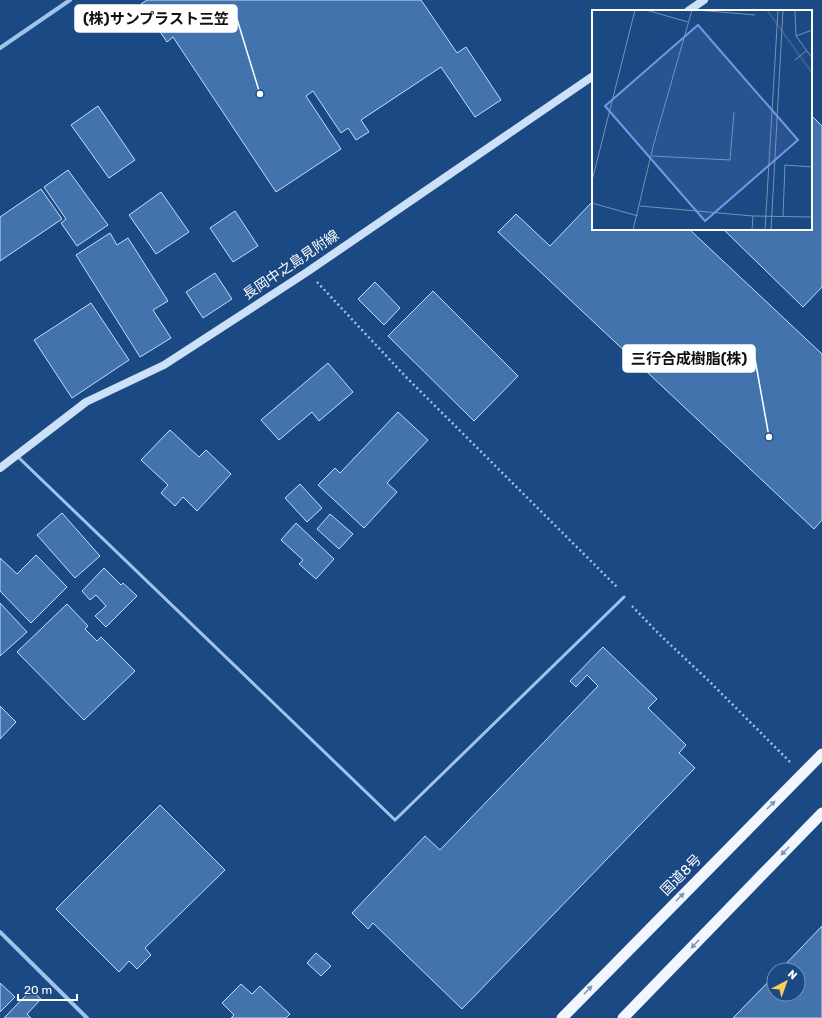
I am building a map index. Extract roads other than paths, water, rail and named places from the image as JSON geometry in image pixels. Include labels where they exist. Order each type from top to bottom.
[{"type":"highway","name":"国道8号","points":[[562,1018],[822,754]]},
{"type":"highway","points":[[623,1018],[822,813]]},
{"type":"main road","points":[[689,10],[704,0]]},
{"type":"main road","name":"長岡中之島見附線","points":[[0,468],[86,402],[164,365],[306,272],[592,77]]},
{"type":"street","points":[[0,48],[70,0]]},
{"type":"street","points":[[0,932],[88,1018]]},
{"type":"lane","points":[[17,456],[395,820],[624,597]]},
{"type":"place","name":"(株)サンプラスト三笠","points":[[260,94]]},
{"type":"place","name":"三行合成樹脂(株)","points":[[769,437]]}]
